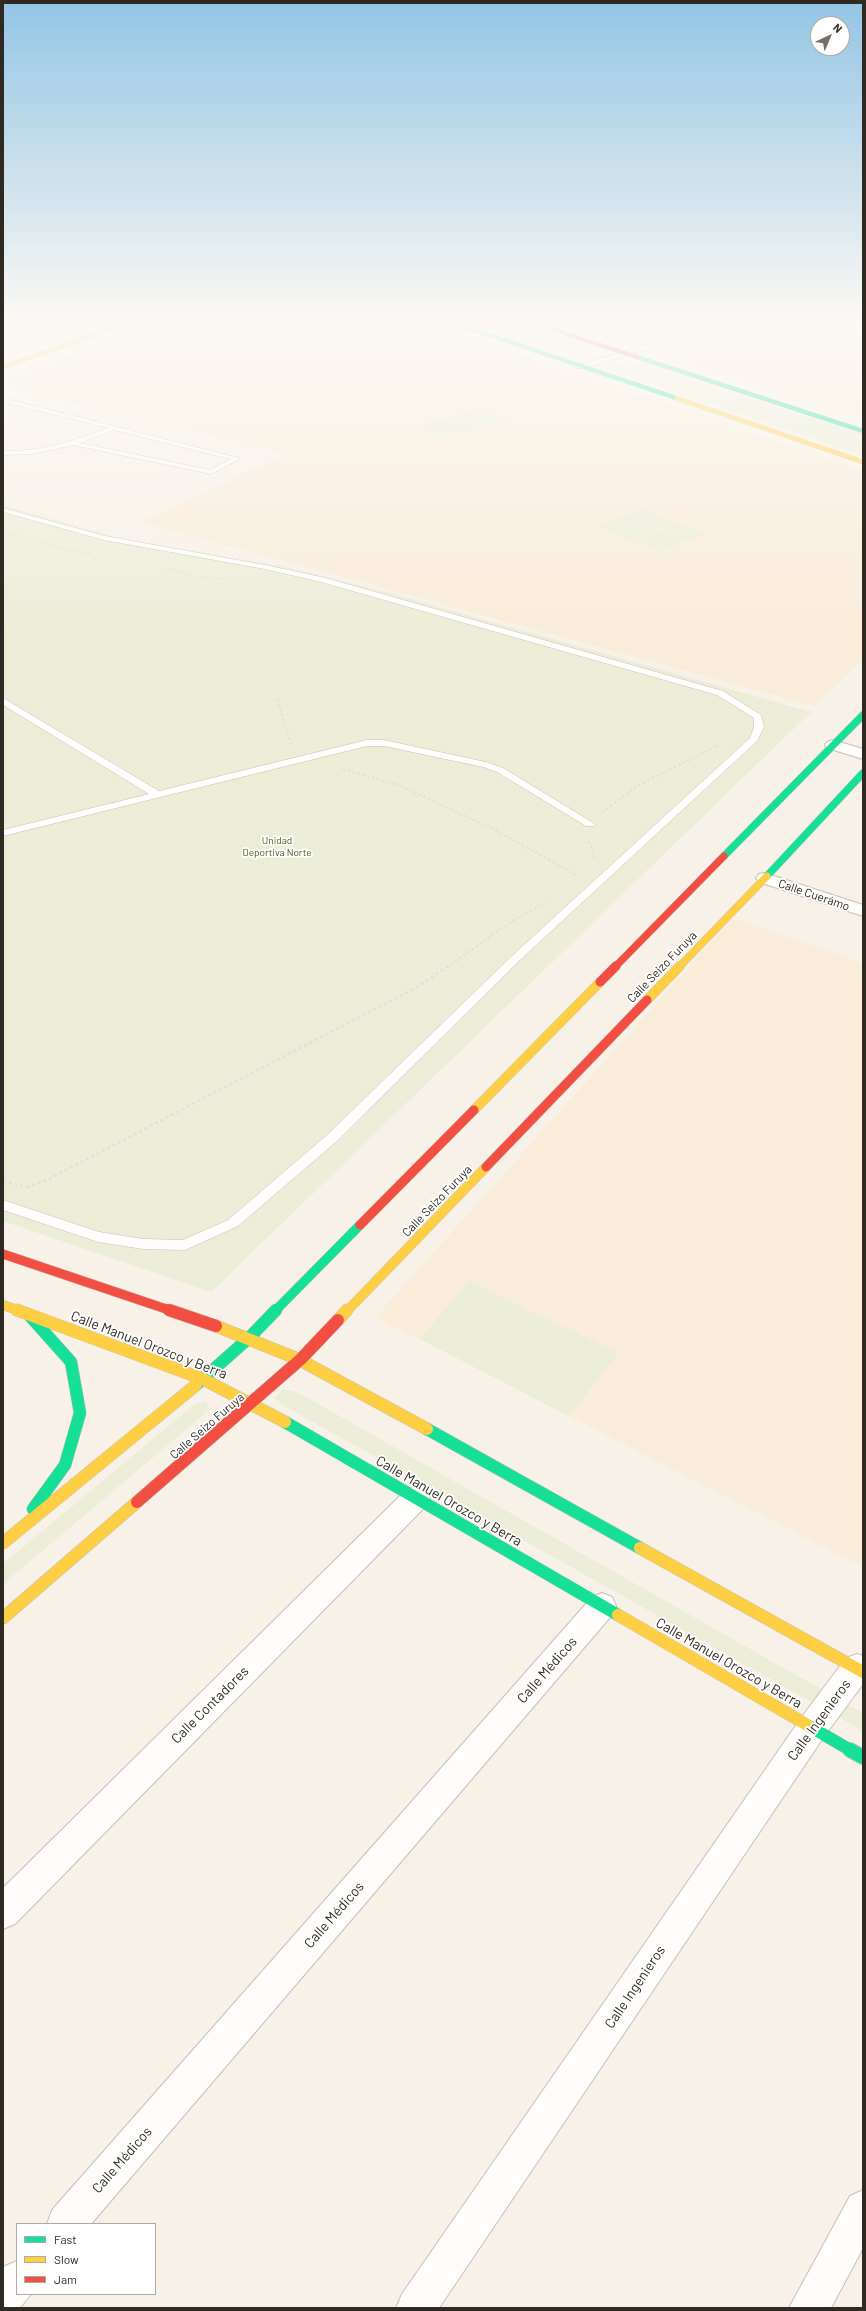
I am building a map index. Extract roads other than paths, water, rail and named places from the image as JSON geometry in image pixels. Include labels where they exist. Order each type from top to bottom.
[{"type":"street","points":[[759,427],[863,462]]},
{"type":"street","points":[[853,427],[863,430]]},
{"type":"street","points":[[3,1543],[203,1379],[250,1337],[863,715]]},
{"type":"street","points":[[833,745],[863,754]]},
{"type":"street","name":"Calle Seizo Furuya","points":[[3,1618],[301,1359],[765,878],[863,773]]},
{"type":"street","name":"Calle Cuerámo","points":[[765,878],[863,911]]},
{"type":"street","points":[[3,1254],[250,1337],[301,1359],[860,1670]]},
{"type":"street","name":"Calle Manuel Orozco y Berra","points":[[3,1305],[203,1379],[252,1403],[863,1757]]},
{"type":"street","points":[[12,1536],[65,1465],[80,1413],[71,1362],[28,1314]]},
{"type":"street","name":"Calle Contadores","points":[[3,1912],[416,1498]]},
{"type":"street","name":"Calle Médicos","points":[[67,2223],[602,1606]]},
{"type":"street","name":"Calle Ingenieros","points":[[416,2308],[812,1728],[860,1670]]},
{"type":"street","points":[[809,2308],[863,2209]]},
{"type":"street","points":[[3,2297],[16,2282]]},
{"type":"lane","points":[[73,443],[211,472],[236,459],[104,427]]},
{"type":"lane","points":[[3,453],[21,454],[46,452],[112,429]]},
{"type":"lane","points":[[3,510],[104,538],[258,566],[323,580],[720,693],[745,706],[758,717],[759,727],[754,739],[511,963],[332,1138],[233,1223],[185,1245],[143,1244],[98,1237],[3,1205]]},
{"type":"lane","points":[[3,701],[158,795]]},
{"type":"lane","points":[[3,833],[367,743],[384,743],[486,765],[500,770],[590,824]]},
{"type":"park label","name":"Unidad Deportiva Norte","points":[[277,846]]}]
